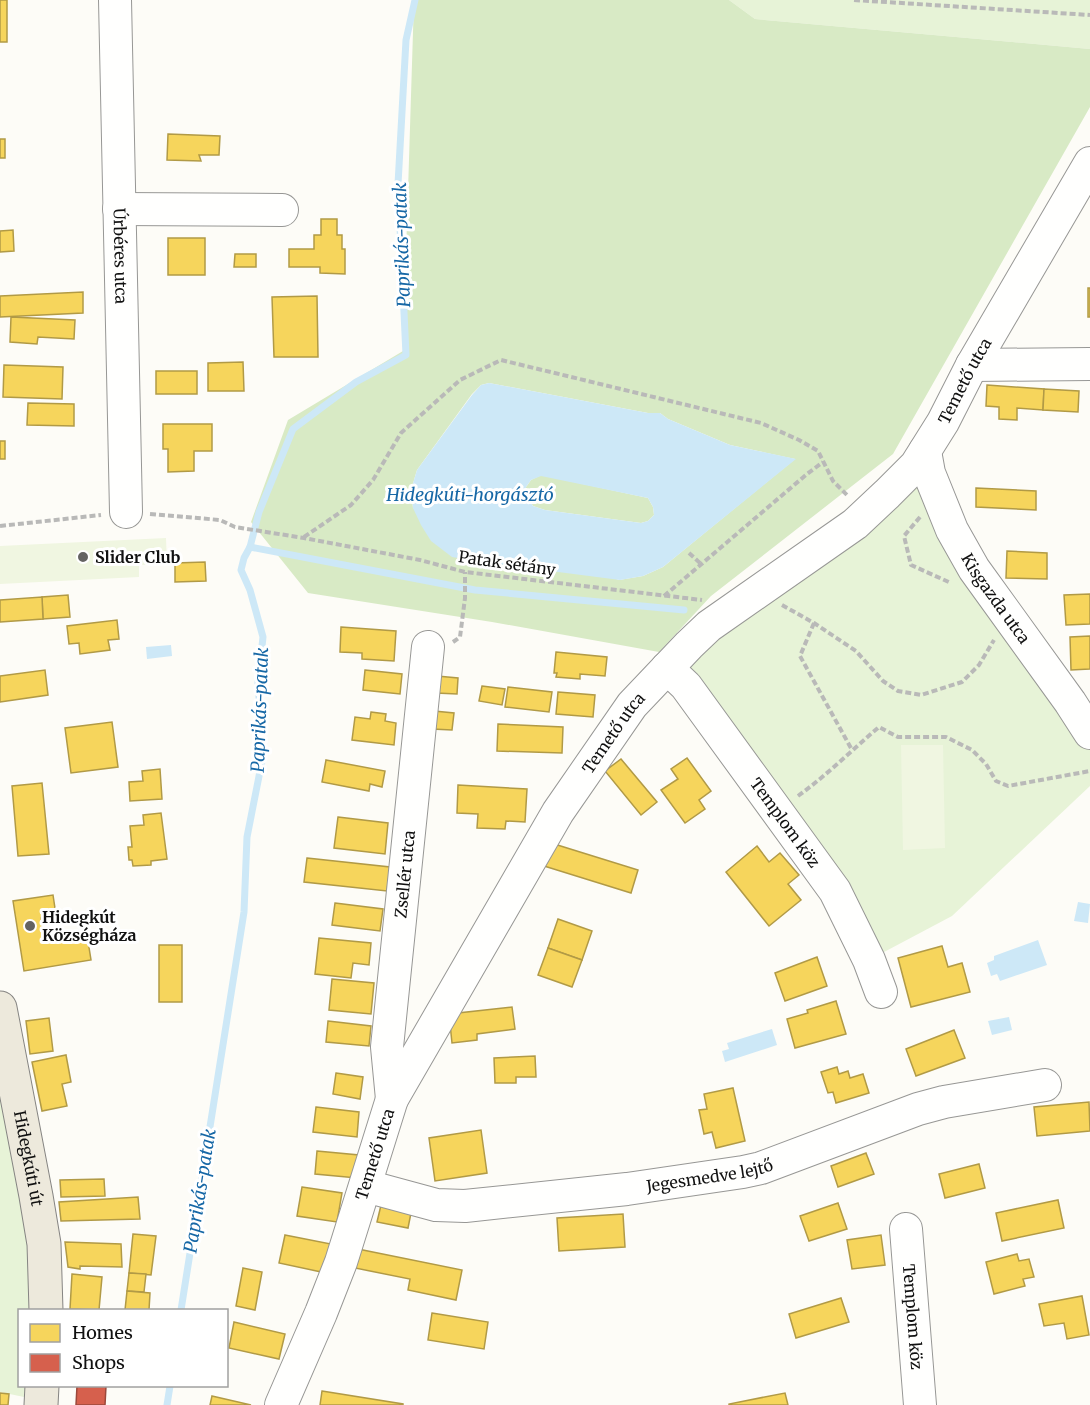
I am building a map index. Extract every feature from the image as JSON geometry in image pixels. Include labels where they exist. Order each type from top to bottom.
[{"type":"main road","name":"Hidegkúti út","points":[[0,1008],[44,1244],[46,1309]]},
{"type":"main road","points":[[41,1405],[42,1387]]},
{"type":"street","name":"Úrbéres utca","points":[[115,0],[126,512]]},
{"type":"street","name":"Temető utca","points":[[281,1405],[341,1262],[392,1099],[558,812],[632,705],[709,626],[855,524],[916,465],[1090,163]]},
{"type":"street","points":[[119,209],[282,210]]},
{"type":"street","points":[[972,365],[1090,364]]},
{"type":"street","name":"Kisgazda utca","points":[[926,451],[929,473],[951,530],[974,569],[1090,733]]},
{"type":"street","name":"Zsellér utca","points":[[392,1099],[387,1047],[428,647]]},
{"type":"street","name":"Templom köz","points":[[667,668],[686,686],[836,891],[869,960],[881,992]]},
{"type":"street","name":"Jegesmedve lejtő","points":[[366,1186],[436,1205],[465,1206],[627,1189],[761,1168],[926,1107],[1045,1085]]},
{"type":"street","name":"Templom köz","points":[[906,1229],[920,1405]]},
{"type":"path","points":[[854,0],[1090,15]]},
{"type":"path","points":[[304,538],[351,505],[373,480],[401,434],[460,381],[501,360],[762,423],[818,451],[833,480],[866,513]]},
{"type":"path","points":[[664,596],[823,462]]},
{"type":"path","name":"Patak sétány","points":[[235,527],[420,560],[465,572],[741,603]]},
{"type":"path","points":[[689,553],[701,564]]},
{"type":"path","points":[[428,647],[450,644],[460,638],[465,598],[465,572]]},
{"type":"path","points":[[778,603],[814,623],[856,651],[883,681],[898,691],[921,694],[962,682],[979,665],[1008,615]]},
{"type":"path","points":[[814,623],[800,656],[852,750]]},
{"type":"path","points":[[778,811],[822,778],[879,727],[898,737],[946,737],[972,750],[986,764],[996,781],[1008,786],[1090,771]]},
{"type":"green space","points":[[414,0],[729,0],[755,19],[1090,49],[1090,107],[893,454],[711,596],[659,652],[492,622],[308,593],[251,522],[288,420],[403,351]],"holes":[[[489,383],[648,413],[660,413],[668,419],[730,445],[795,459],[663,567],[643,576],[619,580],[413,508],[411,490],[417,470],[481,385]]]},
{"type":"green space","points":[[729,0],[1090,0],[1090,49],[755,19]]},
{"type":"green space","points":[[929,473],[1090,733],[1090,786],[952,916],[869,960],[686,686],[689,645]]},
{"type":"green space","points":[[541,475],[648,498],[654,515],[648,521],[641,523],[545,510],[533,506],[526,495],[526,487],[531,480]]},
{"type":"green space","name":"Slider Club","points":[[166,538],[167,564],[139,565],[139,577],[0,584],[0,546]]},
{"type":"green space","points":[[901,745],[943,745],[945,848],[903,850]]},
{"type":"green space","points":[[0,1099],[12,1141],[28,1246],[31,1309],[18,1309],[18,1387],[26,1387],[24,1397],[0,1392]]},
{"type":"water","name":"Hidegkúti-horgásztó","points":[[489,383],[648,413],[660,413],[668,419],[730,445],[796,459],[663,567],[643,576],[620,580],[452,557],[431,541],[421,525],[413,508],[411,490],[417,470],[481,385]],"holes":[[[541,476],[648,498],[654,515],[648,521],[641,523],[545,510],[533,506],[526,495],[526,487],[531,480]]]},
{"type":"water","points":[[171,645],[172,656],[147,659],[146,647]]},
{"type":"water","points":[[1078,902],[1090,904],[1088,923],[1074,921]]},
{"type":"water","points":[[1038,940],[1047,965],[1000,981],[997,974],[991,976],[987,963],[994,960],[994,956]]},
{"type":"water","points":[[1009,1017],[1012,1030],[992,1035],[988,1021]]},
{"type":"water","points":[[772,1029],[777,1045],[725,1062],[722,1051],[729,1049],[727,1043]]},
{"type":"building: Homes","points":[[0,0],[7,0],[7,42],[0,42]]},
{"type":"building: Homes","points":[[168,134],[220,136],[219,155],[199,155],[201,161],[167,160]]},
{"type":"building: Homes","points":[[0,139],[5,139],[5,158],[0,158]]},
{"type":"building: Homes","points":[[321,219],[337,219],[337,235],[342,235],[342,249],[345,249],[345,274],[320,273],[320,267],[289,267],[289,249],[314,249],[314,235],[321,235]]},
{"type":"building: Homes","points":[[13,230],[14,251],[0,252],[0,231]]},
{"type":"building: Homes","points":[[168,238],[205,238],[205,275],[168,275]]},
{"type":"building: Homes","points":[[235,254],[256,254],[256,267],[234,267]]},
{"type":"building: Homes","points":[[1088,288],[1090,288],[1090,317],[1088,317]]},
{"type":"building: Homes","points":[[83,292],[83,313],[0,317],[0,296]]},
{"type":"building: Homes","points":[[317,296],[318,357],[274,357],[272,297]]},
{"type":"building: Homes","points":[[11,317],[75,320],[74,339],[38,337],[37,344],[10,342]]},
{"type":"building: Homes","points":[[243,362],[244,391],[208,391],[208,363]]},
{"type":"building: Homes","points":[[4,365],[63,367],[62,399],[3,397]]},
{"type":"building: Homes","points":[[156,371],[197,371],[197,394],[156,394]]},
{"type":"building: Homes","points":[[987,385],[1044,389],[1043,410],[1017,408],[1017,420],[999,419],[999,407],[986,406]]},
{"type":"building: Homes","points":[[1044,389],[1079,391],[1078,412],[1043,410]]},
{"type":"building: Homes","points":[[28,403],[74,404],[74,426],[27,425]]},
{"type":"building: Homes","points":[[163,424],[212,424],[212,451],[194,451],[194,471],[168,472],[168,449],[163,449]]},
{"type":"building: Homes","points":[[0,441],[5,441],[5,459],[0,459]]},
{"type":"building: Homes","points":[[976,488],[1036,491],[1036,510],[976,507]]},
{"type":"building: Homes","points":[[1007,551],[1047,553],[1047,579],[1006,578]]},
{"type":"building: Homes","points":[[205,562],[206,581],[175,582],[175,563]]},
{"type":"building: Homes","points":[[1090,594],[1090,624],[1066,625],[1064,595]]},
{"type":"building: Homes","points":[[68,595],[70,617],[43,619],[42,597]]},
{"type":"building: Homes","points":[[42,597],[43,619],[0,622],[0,600]]},
{"type":"building: Homes","points":[[117,620],[119,639],[108,640],[110,650],[80,654],[79,643],[69,644],[67,626]]},
{"type":"building: Homes","points":[[341,627],[396,631],[394,661],[362,659],[362,653],[340,652]]},
{"type":"building: Homes","points":[[1090,636],[1090,669],[1071,670],[1070,637]]},
{"type":"building: Homes","points":[[556,652],[607,657],[605,676],[580,674],[580,679],[556,677],[557,673],[554,673]]},
{"type":"building: Homes","points":[[45,670],[48,695],[0,702],[0,676]]},
{"type":"building: Homes","points":[[365,670],[402,674],[400,694],[363,690]]},
{"type":"building: Homes","points":[[437,676],[458,678],[457,694],[436,693]]},
{"type":"building: Homes","points":[[482,686],[505,689],[502,705],[479,701]]},
{"type":"building: Homes","points":[[508,687],[552,692],[549,712],[505,707]]},
{"type":"building: Homes","points":[[558,692],[595,695],[593,717],[556,714]]},
{"type":"building: Homes","points":[[434,711],[454,713],[452,730],[432,729]]},
{"type":"building: Homes","points":[[371,712],[386,714],[385,721],[396,723],[394,745],[352,740],[355,717],[370,719]]},
{"type":"building: Homes","points":[[112,722],[118,767],[71,773],[65,728]]},
{"type":"building: Homes","points":[[498,724],[563,727],[562,753],[497,751]]},
{"type":"building: Homes","points":[[687,758],[711,791],[699,800],[705,809],[685,823],[661,790],[678,779],[671,769]]},
{"type":"building: Homes","points":[[621,759],[657,802],[641,815],[605,771]]},
{"type":"building: Homes","points":[[326,760],[385,771],[382,787],[370,784],[369,791],[322,782]]},
{"type":"building: Homes","points":[[160,769],[162,799],[130,801],[129,782],[143,781],[142,771]]},
{"type":"building: Homes","points":[[42,783],[49,854],[18,856],[12,786]]},
{"type":"building: Homes","points":[[458,785],[527,789],[525,822],[506,821],[505,829],[477,828],[478,814],[457,813]]},
{"type":"building: Homes","points":[[161,813],[167,859],[151,861],[151,865],[133,866],[132,860],[129,860],[128,847],[132,847],[130,826],[144,825],[143,815]]},
{"type":"building: Homes","points":[[338,817],[388,823],[385,854],[334,848]]},
{"type":"building: Homes","points":[[551,843],[638,870],[631,893],[544,866]]},
{"type":"building: Homes","points":[[757,846],[769,862],[780,853],[799,875],[788,884],[801,900],[769,926],[726,872]]},
{"type":"building: Homes","points":[[307,858],[390,867],[387,891],[304,882]]},
{"type":"building: Homes","name":"Hidegkút Községháza","points":[[53,895],[56,915],[41,918],[45,941],[87,935],[91,960],[24,971],[13,901]]},
{"type":"building: Homes","points":[[335,903],[383,909],[380,931],[332,925]]},
{"type":"building: Homes","points":[[558,919],[592,931],[582,960],[548,948]]},
{"type":"building: Homes","points":[[319,938],[371,943],[369,965],[353,963],[351,978],[315,974]]},
{"type":"building: Homes","points":[[159,945],[182,945],[182,1002],[159,1002]]},
{"type":"building: Homes","points":[[942,946],[948,967],[962,963],[970,992],[911,1007],[898,958]]},
{"type":"building: Homes","points":[[548,948],[582,960],[572,987],[538,975]]},
{"type":"building: Homes","points":[[817,957],[827,986],[785,1001],[775,973]]},
{"type":"building: Homes","points":[[332,979],[374,983],[371,1014],[329,1010]]},
{"type":"building: Homes","points":[[836,1001],[846,1034],[795,1048],[787,1019]]},
{"type":"building: Homes","points":[[512,1007],[515,1029],[477,1034],[477,1040],[452,1043],[449,1014]]},
{"type":"building: Homes","points":[[49,1018],[53,1051],[30,1054],[26,1021]]},
{"type":"building: Homes","points":[[328,1021],[371,1026],[369,1046],[326,1042]]},
{"type":"building: Homes","points":[[954,1030],[965,1058],[916,1076],[906,1049]]},
{"type":"building: Homes","points":[[66,1055],[71,1082],[62,1084],[67,1106],[42,1111],[32,1062]]},
{"type":"building: Homes","points":[[535,1056],[536,1077],[516,1077],[516,1083],[495,1083],[494,1058]]},
{"type":"building: Homes","points":[[837,1067],[839,1074],[848,1071],[850,1078],[863,1074],[869,1093],[836,1103],[833,1092],[828,1093],[821,1072]]},
{"type":"building: Homes","points":[[336,1073],[363,1077],[360,1099],[333,1094]]},
{"type":"building: Homes","points":[[733,1088],[745,1141],[716,1148],[712,1132],[704,1134],[699,1110],[707,1109],[704,1094]]},
{"type":"building: Homes","points":[[1089,1102],[1090,1131],[1037,1136],[1034,1107]]},
{"type":"building: Homes","points":[[316,1107],[359,1112],[357,1137],[313,1132]]},
{"type":"building: Homes","points":[[481,1130],[487,1173],[435,1181],[429,1138]]},
{"type":"building: Homes","points":[[317,1151],[359,1155],[357,1178],[315,1174]]},
{"type":"building: Homes","points":[[866,1153],[874,1174],[838,1187],[831,1166]]},
{"type":"building: Homes","points":[[979,1164],[985,1188],[945,1198],[939,1174]]},
{"type":"building: Homes","points":[[104,1179],[105,1196],[61,1197],[60,1180]]},
{"type":"building: Homes","points":[[302,1187],[342,1193],[337,1222],[297,1216]]},
{"type":"building: Homes","points":[[138,1197],[140,1219],[61,1221],[59,1202]]},
{"type":"building: Homes","points":[[1058,1200],[1064,1228],[1002,1241],[996,1213]]},
{"type":"building: Homes","points":[[382,1201],[412,1208],[408,1228],[377,1222]]},
{"type":"building: Homes","points":[[838,1203],[847,1229],[809,1241],[800,1216]]},
{"type":"building: Homes","points":[[623,1214],[625,1247],[559,1251],[557,1218]]},
{"type":"building: Homes","points":[[133,1234],[156,1236],[151,1275],[129,1273]]},
{"type":"building: Homes","points":[[285,1235],[331,1244],[326,1273],[279,1263]]},
{"type":"building: Homes","points":[[881,1235],[885,1265],[852,1269],[847,1240]]},
{"type":"building: Homes","points":[[65,1242],[121,1244],[122,1267],[80,1266],[80,1269],[68,1267]]},
{"type":"building: Homes","points":[[358,1249],[462,1270],[456,1300],[408,1290],[410,1279],[355,1268]]},
{"type":"building: Homes","points":[[1017,1254],[1019,1261],[1029,1259],[1034,1277],[1023,1279],[1025,1286],[994,1294],[986,1262]]},
{"type":"building: Homes","points":[[243,1268],[262,1272],[255,1310],[236,1306]]},
{"type":"building: Homes","points":[[129,1273],[146,1274],[144,1292],[127,1291]]},
{"type":"building: Homes","points":[[72,1274],[102,1277],[99,1309],[70,1309]]},
{"type":"building: Homes","points":[[127,1291],[150,1293],[149,1309],[125,1309]]},
{"type":"building: Homes","points":[[1082,1296],[1089,1335],[1067,1339],[1064,1323],[1044,1326],[1039,1304]]},
{"type":"building: Homes","points":[[841,1298],[849,1322],[796,1338],[789,1314]]},
{"type":"building: Homes","points":[[432,1313],[488,1322],[484,1349],[428,1340]]},
{"type":"building: Homes","points":[[234,1322],[285,1334],[279,1359],[229,1348]]},
{"type":"building: Homes","points":[[322,1391],[403,1404],[403,1405],[320,1405]]},
{"type":"building: Homes","points":[[0,1393],[9,1394],[8,1405],[0,1405]]},
{"type":"building: Homes","points":[[785,1393],[788,1405],[729,1405],[729,1404]]},
{"type":"building: Homes","points":[[212,1396],[251,1405],[210,1405]]},
{"type":"building: Shops","points":[[77,1387],[106,1387],[105,1405],[76,1405]]},
{"type":"waterway","name":"Paprikás-patak","points":[[181,1309],[244,912],[247,837],[263,756],[258,683],[263,637],[250,590],[241,570],[259,512],[293,429],[356,382],[406,355],[398,184],[406,40],[415,0]]},
{"type":"waterway","points":[[250,547],[475,590],[684,610]]},
{"type":"waterway","name":"Paprikás-patak","points":[[167,1405],[170,1387]]},
{"type":"place","name":"Slider Club","points":[[83,557]]},
{"type":"place","name":"Hidegkút Községháza","points":[[30,926]]}]
